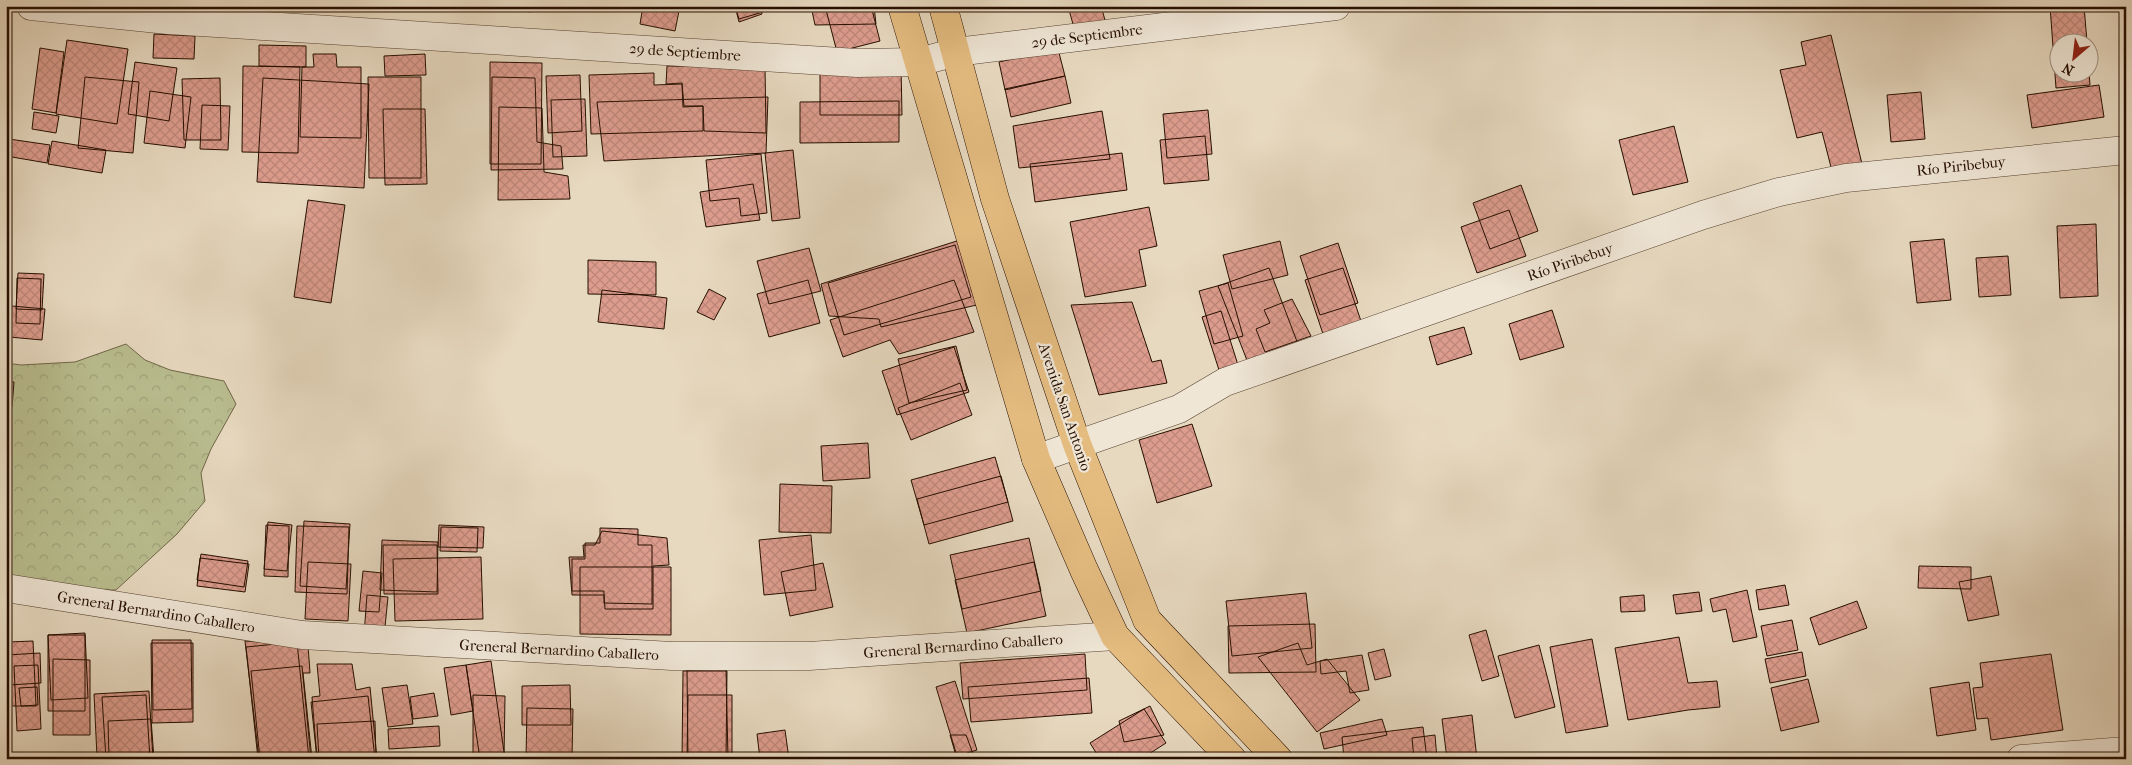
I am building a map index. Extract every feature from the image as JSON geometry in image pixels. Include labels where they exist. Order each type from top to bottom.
[{"type":"main road","points":[[902,6],[1036,459],[1084,570],[1115,636],[1232,759]]},
{"type":"main road","name":"Avenida San Antonio","points":[[943,6],[995,199],[1077,444],[1146,620],[1278,759]]},
{"type":"street","name":"29 de Septiembre","points":[[31,6],[169,13],[856,63],[919,62],[956,52],[1336,6]]},
{"type":"street","name":"Río Piribebuy","points":[[1036,459],[1179,409],[1225,382],[1703,215],[1779,192],[1846,178],[2126,150]]},
{"type":"street","name":"Greneral Bernardino Caballero","points":[[6,588],[302,635],[672,656],[809,656],[1115,636]]},
{"type":"street","points":[[2021,759],[2126,751]]},
{"type":"green space","points":[[126,344],[145,360],[170,370],[224,381],[236,404],[211,449],[201,473],[205,501],[177,534],[116,590],[6,591],[6,363],[21,365],[75,362]]},
{"type":"building","points":[[494,6],[532,6],[531,12]]},
{"type":"building","points":[[632,6],[668,6],[668,9],[632,9]]},
{"type":"building","points":[[643,6],[680,6],[675,31],[640,24]]},
{"type":"building","points":[[735,6],[760,6],[762,14],[739,22]]},
{"type":"building","points":[[735,6],[761,6],[763,12],[739,19]]},
{"type":"building","points":[[811,6],[874,6],[876,24],[815,25]]},
{"type":"building","points":[[825,6],[871,6],[880,41],[837,52]]},
{"type":"building","points":[[1068,6],[1101,6],[1105,20],[1074,28]]},
{"type":"building","points":[[2050,6],[2084,6],[2086,32],[2052,32]]},
{"type":"building","points":[[154,34],[195,36],[194,59],[153,58]]},
{"type":"building","points":[[1831,35],[1862,164],[1832,171],[1822,132],[1797,138],[1780,70],[1806,65],[1801,42]]},
{"type":"building","points":[[67,40],[128,49],[117,124],[56,114]]},
{"type":"building","points":[[259,45],[306,46],[306,67],[259,66]]},
{"type":"building","points":[[40,48],[64,52],[56,113],[32,109]]},
{"type":"building","points":[[1058,49],[1065,76],[1005,90],[999,62]]},
{"type":"building","points":[[313,54],[336,54],[337,67],[361,67],[361,138],[300,137],[302,67],[314,67]]},
{"type":"building","points":[[425,54],[426,75],[385,76],[384,56]]},
{"type":"building","points":[[135,62],[177,68],[169,121],[128,114]]},
{"type":"building","points":[[490,62],[542,63],[541,164],[490,164]]},
{"type":"building","points":[[243,66],[300,67],[298,153],[242,152]]},
{"type":"building","points":[[667,66],[765,67],[766,133],[704,131],[703,106],[684,106],[682,83],[666,84]]},
{"type":"building","points":[[820,67],[901,67],[902,115],[820,115]]},
{"type":"building","points":[[654,73],[654,85],[682,84],[683,107],[703,106],[703,131],[591,134],[589,75]]},
{"type":"building","points":[[580,75],[582,131],[548,133],[546,76]]},
{"type":"building","points":[[1065,76],[1071,103],[1011,117],[1005,89]]},
{"type":"building","points":[[85,77],[139,82],[133,153],[78,148]]},
{"type":"building","points":[[368,77],[421,77],[421,178],[369,178]]},
{"type":"building","points":[[492,77],[535,78],[537,142],[561,146],[563,169],[491,170]]},
{"type":"building","points":[[220,78],[221,140],[184,140],[182,79]]},
{"type":"building","points":[[263,78],[369,84],[364,188],[257,182]]},
{"type":"building","points":[[2056,82],[2090,82],[2090,85],[2056,88]]},
{"type":"building","points":[[2099,85],[2104,117],[2032,128],[2027,95]]},
{"type":"building","points":[[150,91],[191,97],[185,148],[144,143]]},
{"type":"building","points":[[1921,92],[1925,139],[1891,142],[1887,95]]},
{"type":"building","points":[[768,97],[766,153],[604,161],[597,102]]},
{"type":"building","points":[[585,99],[587,156],[553,157],[551,100]]},
{"type":"building","points":[[899,101],[899,142],[800,143],[800,102]]},
{"type":"building","points":[[202,105],[230,106],[228,150],[200,149]]},
{"type":"building","points":[[499,107],[542,108],[544,172],[568,176],[570,199],[498,200]]},
{"type":"building","points":[[383,109],[425,109],[427,184],[385,185]]},
{"type":"building","points":[[1208,110],[1212,154],[1167,158],[1163,114]]},
{"type":"building","points":[[1102,111],[1110,159],[1019,168],[1013,126]]},
{"type":"building","points":[[34,112],[59,116],[56,133],[32,129]]},
{"type":"building","points":[[1674,126],[1688,182],[1633,195],[1619,140]]},
{"type":"building","points":[[1205,136],[1209,180],[1164,184],[1160,140]]},
{"type":"building","points":[[9,139],[50,145],[47,163],[6,156]]},
{"type":"building","points":[[52,141],[106,150],[102,173],[48,164]]},
{"type":"building","points":[[793,150],[800,218],[772,221],[765,153]]},
{"type":"building","points":[[1122,153],[1127,190],[1035,202],[1030,164]]},
{"type":"building","points":[[761,154],[767,213],[741,216],[739,198],[710,201],[706,160]]},
{"type":"building","points":[[753,184],[760,220],[706,227],[700,192]]},
{"type":"building","points":[[1521,185],[1538,231],[1490,249],[1473,203]]},
{"type":"building","points":[[308,200],[345,205],[331,303],[294,297]]},
{"type":"building","points":[[1149,207],[1157,246],[1139,250],[1146,286],[1085,297],[1070,222]]},
{"type":"building","points":[[1509,210],[1526,256],[1477,273],[1461,227]]},
{"type":"building","points":[[2096,224],[2098,296],[2060,298],[2057,226]]},
{"type":"building","points":[[1944,239],[1951,300],[1917,303],[1910,242]]},
{"type":"building","points":[[960,240],[981,304],[881,327],[879,319],[829,316],[821,284]]},
{"type":"building","points":[[1280,241],[1288,275],[1232,289],[1223,255]]},
{"type":"building","points":[[1338,243],[1358,303],[1320,315],[1300,256]]},
{"type":"building","points":[[955,245],[971,297],[844,335],[828,283]]},
{"type":"building","points":[[809,248],[821,291],[769,304],[757,261]]},
{"type":"building","points":[[2008,256],[2011,295],[1979,297],[1976,258]]},
{"type":"building","points":[[588,260],[656,262],[656,295],[588,294]]},
{"type":"building","points":[[1269,268],[1301,352],[1250,368],[1218,286]]},
{"type":"building","points":[[1343,268],[1363,327],[1325,340],[1305,280]]},
{"type":"building","points":[[18,273],[44,274],[42,310],[16,309]]},
{"type":"building","points":[[17,278],[41,279],[40,324],[16,323]]},
{"type":"building","points":[[808,280],[820,323],[769,337],[757,294]]},
{"type":"building","points":[[954,280],[974,332],[899,354],[890,340],[843,357],[830,320]]},
{"type":"building","points":[[1228,283],[1243,336],[1214,344],[1199,291]]},
{"type":"building","points":[[709,289],[726,298],[714,320],[697,312]]},
{"type":"building","points":[[602,290],[667,298],[664,329],[598,322]]},
{"type":"building","points":[[1292,299],[1311,336],[1265,352],[1256,329],[1270,323],[1264,310]]},
{"type":"building","points":[[1132,302],[1152,362],[1161,360],[1167,383],[1099,395],[1071,305]]},
{"type":"building","points":[[12,306],[45,309],[42,340],[9,337]]},
{"type":"building","points":[[1552,310],[1564,347],[1520,360],[1509,324]]},
{"type":"building","points":[[1221,311],[1238,365],[1219,370],[1202,317]]},
{"type":"building","points":[[1464,327],[1472,354],[1437,365],[1429,337]]},
{"type":"building","points":[[956,346],[967,390],[909,403],[898,359]]},
{"type":"building","points":[[954,347],[969,392],[897,415],[882,371]]},
{"type":"building","points":[[6,381],[14,382],[12,407],[6,406]]},
{"type":"building","points":[[960,383],[972,415],[911,440],[898,408]]},
{"type":"building","points":[[1192,424],[1212,486],[1157,503],[1139,440]]},
{"type":"building","points":[[868,443],[870,478],[823,481],[821,446]]},
{"type":"building","points":[[995,457],[1008,502],[924,525],[911,480]]},
{"type":"building","points":[[1001,476],[1013,521],[929,544],[917,499]]},
{"type":"building","points":[[780,484],[832,486],[831,533],[779,532]]},
{"type":"building","points":[[304,521],[350,524],[346,589],[300,586]]},
{"type":"building","points":[[268,522],[292,525],[287,571],[264,569]]},
{"type":"building","points":[[266,525],[289,526],[288,577],[264,576]]},
{"type":"building","points":[[439,525],[484,527],[483,548],[438,547]]},
{"type":"building","points":[[297,526],[349,527],[347,594],[295,592]]},
{"type":"building","points":[[441,527],[478,528],[477,552],[440,551]]},
{"type":"building","points":[[600,528],[638,529],[638,545],[652,545],[652,604],[604,603],[604,591],[572,591],[572,559],[585,559],[585,543],[600,543]]},
{"type":"building","points":[[602,531],[667,538],[669,565],[653,566],[653,609],[605,609],[604,595],[572,595],[569,557],[584,557],[583,545],[595,545]]},
{"type":"building","points":[[811,535],[816,590],[764,595],[759,540]]},
{"type":"building","points":[[1029,538],[1041,591],[962,609],[950,555]]},
{"type":"building","points":[[382,540],[438,542],[437,592],[380,590]]},
{"type":"building","points":[[383,545],[437,545],[438,594],[384,594]]},
{"type":"building","points":[[201,554],[248,561],[244,587],[197,580]]},
{"type":"building","points":[[481,557],[483,619],[395,621],[393,559]]},
{"type":"building","points":[[200,558],[249,564],[245,592],[197,586]]},
{"type":"building","points":[[308,562],[351,564],[348,621],[305,619]]},
{"type":"building","points":[[1034,562],[1046,616],[967,633],[955,580]]},
{"type":"building","points":[[823,563],[833,607],[790,616],[781,572]]},
{"type":"building","points":[[1919,566],[1971,567],[1971,589],[1918,588]]},
{"type":"building","points":[[580,567],[671,567],[671,635],[580,634]]},
{"type":"building","points":[[363,571],[382,573],[379,612],[359,611]]},
{"type":"building","points":[[1991,576],[1999,615],[1968,621],[1959,582]]},
{"type":"building","points":[[1785,585],[1789,605],[1759,610],[1756,590]]},
{"type":"building","points":[[1747,590],[1757,637],[1733,642],[1726,609],[1713,612],[1710,599]]},
{"type":"building","points":[[1699,592],[1702,611],[1676,614],[1673,595]]},
{"type":"building","points":[[1306,593],[1312,648],[1232,656],[1226,601]]},
{"type":"building","points":[[367,595],[388,597],[384,637],[364,635]]},
{"type":"building","points":[[1644,595],[1645,611],[1621,612],[1620,597]]},
{"type":"building","points":[[1857,601],[1867,628],[1819,645],[1810,618]]},
{"type":"building","points":[[1792,620],[1798,650],[1767,656],[1761,626]]},
{"type":"building","points":[[1315,624],[1316,672],[1229,673],[1228,626]]},
{"type":"building","points":[[1486,630],[1499,676],[1482,681],[1469,635]]},
{"type":"building","points":[[85,633],[88,698],[51,700],[48,635]]},
{"type":"building","points":[[48,635],[85,635],[85,711],[48,711]]},
{"type":"building","points":[[1679,637],[1688,683],[1717,681],[1720,707],[1688,710],[1628,720],[1615,648]]},
{"type":"building","points":[[1592,639],[1608,726],[1566,733],[1550,647]]},
{"type":"building","points":[[152,640],[191,640],[192,709],[153,710]]},
{"type":"building","points":[[33,641],[36,706],[12,706],[9,642]]},
{"type":"building","points":[[245,641],[308,645],[310,673],[303,673],[312,759],[259,759]]},
{"type":"building","points":[[297,642],[309,759],[258,759],[246,647]]},
{"type":"building","points":[[151,643],[193,643],[193,722],[152,723]]},
{"type":"building","points":[[1298,643],[1307,665],[1327,659],[1360,700],[1317,732],[1258,657]]},
{"type":"building","points":[[1539,645],[1555,707],[1515,718],[1498,656]]},
{"type":"building","points":[[1384,649],[1391,676],[1375,680],[1368,653]]},
{"type":"building","points":[[1802,652],[1806,676],[1770,683],[1765,659]]},
{"type":"building","points":[[40,653],[41,683],[9,685],[7,655]]},
{"type":"building","points":[[1085,654],[1087,690],[963,699],[960,663]]},
{"type":"building","points":[[2051,654],[2063,730],[1991,740],[1988,718],[1977,719],[1973,688],[1983,687],[1980,663]]},
{"type":"building","points":[[1362,655],[1369,690],[1350,693],[1346,671],[1321,674],[1320,661]]},
{"type":"building","points":[[53,659],[90,660],[90,735],[53,735]]},
{"type":"building","points":[[491,661],[505,759],[480,759],[466,665]]},
{"type":"building","points":[[317,664],[352,664],[356,690],[370,687],[377,759],[317,759],[312,697],[320,696]]},
{"type":"building","points":[[38,665],[41,729],[17,731],[14,666]]},
{"type":"building","points":[[466,665],[473,711],[451,715],[444,668]]},
{"type":"building","points":[[302,666],[311,759],[260,759],[251,671]]},
{"type":"building","points":[[6,669],[9,718],[6,718]]},
{"type":"building","points":[[726,669],[728,759],[688,759],[687,670]]},
{"type":"building","points":[[683,671],[727,671],[726,759],[682,759]]},
{"type":"building","points":[[1089,678],[1092,713],[971,722],[968,687]]},
{"type":"building","points":[[1808,679],[1819,722],[1781,731],[1771,688]]},
{"type":"building","points":[[955,681],[977,750],[957,756],[936,687]]},
{"type":"building","points":[[1969,682],[1976,730],[1937,736],[1930,688]]},
{"type":"building","points":[[407,685],[413,724],[388,727],[382,688]]},
{"type":"building","points":[[570,685],[571,725],[522,725],[522,686]]},
{"type":"building","points":[[37,687],[38,705],[21,706],[19,688]]},
{"type":"building","points":[[149,691],[153,759],[134,759],[134,756],[97,757],[94,694]]},
{"type":"building","points":[[434,693],[438,716],[413,719],[410,697]]},
{"type":"building","points":[[146,695],[150,759],[106,759],[102,697]]},
{"type":"building","points":[[473,695],[505,696],[504,759],[473,759]]},
{"type":"building","points":[[688,695],[732,695],[732,759],[687,759]]},
{"type":"building","points":[[368,696],[375,759],[317,759],[311,702]]},
{"type":"building","points":[[1150,706],[1164,735],[1124,742],[1119,721]]},
{"type":"building","points":[[527,708],[573,709],[572,759],[526,759]]},
{"type":"building","points":[[1144,709],[1166,743],[1141,759],[1100,759],[1090,743]]},
{"type":"building","points":[[1472,715],[1477,759],[1447,759],[1442,719]]},
{"type":"building","points":[[151,719],[154,759],[109,759],[108,721]]},
{"type":"building","points":[[1382,719],[1387,735],[1324,749],[1320,733]]},
{"type":"building","points":[[375,721],[376,759],[319,759],[317,724]]},
{"type":"building","points":[[439,726],[440,746],[389,749],[388,729]]},
{"type":"building","points":[[1423,727],[1427,759],[1344,759],[1342,737]]},
{"type":"building","points":[[785,730],[789,759],[760,759],[757,734]]},
{"type":"building","points":[[950,735],[966,735],[975,759],[957,759]]},
{"type":"building","points":[[1435,735],[1437,759],[1414,759],[1412,738]]}]
